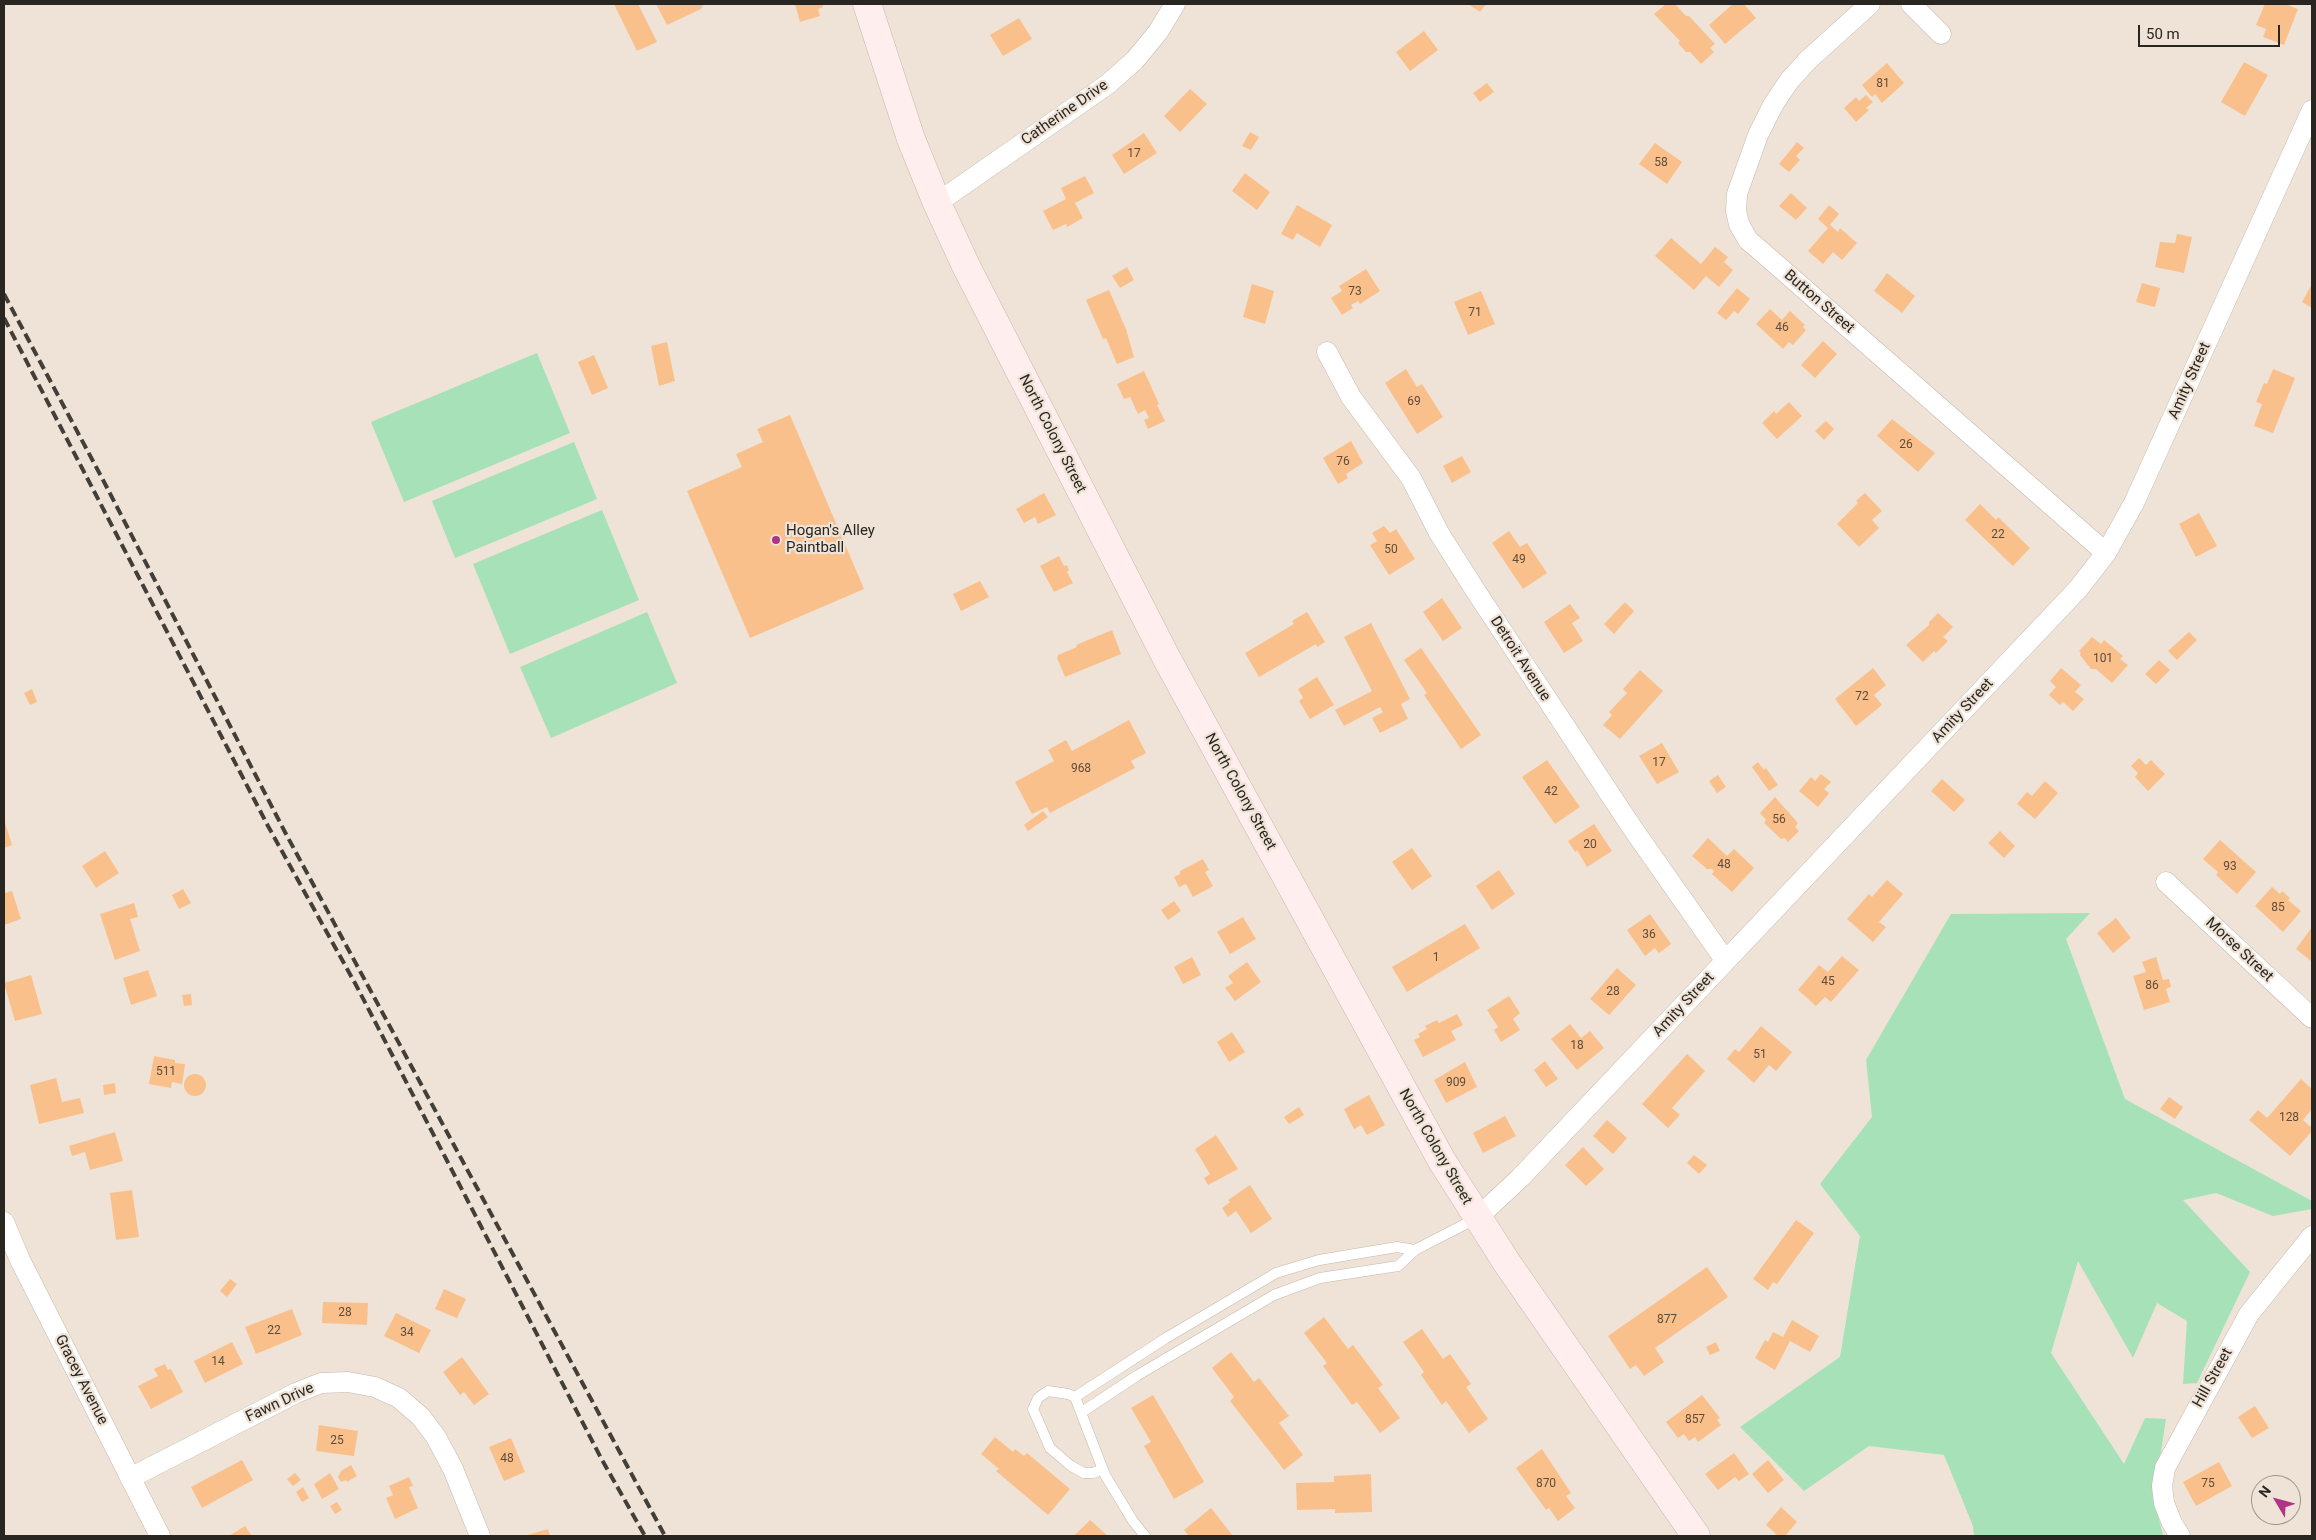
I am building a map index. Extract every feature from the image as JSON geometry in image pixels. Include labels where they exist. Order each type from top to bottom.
[{"type":"main road","name":"North Colony Street","points":[[867,4],[911,139],[937,203],[966,266],[1167,659],[1410,1104],[1477,1218],[1696,1536]]},
{"type":"street","name":"Catherine Drive","points":[[937,203],[1108,84],[1135,60],[1158,32],[1175,4]]},
{"type":"street","name":"Button Street","points":[[1870,4],[1808,60],[1789,81],[1773,105],[1758,135],[1737,194],[1736,211],[1739,224],[1748,240],[2106,552]]},
{"type":"street","points":[[1911,4],[1941,34]]},
{"type":"street","name":"Amity Street","points":[[1477,1218],[1527,1171],[1725,960],[2078,590],[2106,552],[2134,503],[2174,419],[2312,110]]},
{"type":"street","name":"Detroit Avenue","points":[[1328,352],[1351,397],[1411,478],[1439,533],[1482,601],[1633,829],[1725,960]]},
{"type":"street","name":"Morse Street","points":[[2166,882],[2312,1018]]},
{"type":"street","name":"Gracey Avenue","points":[[4,1222],[20,1260],[160,1536]]},
{"type":"street","name":"Hill Street","points":[[2180,1536],[2172,1523],[2164,1503],[2162,1486],[2165,1468],[2249,1314],[2312,1236]]},
{"type":"street","name":"Fawn Drive","points":[[130,1478],[296,1393],[321,1383],[348,1382],[374,1388],[399,1398],[421,1417],[436,1437],[453,1469],[480,1536]]},
{"type":"lane","points":[[1082,1412],[1138,1375],[1274,1295],[1320,1278],[1398,1266],[1415,1250],[1477,1218]]},
{"type":"lane","points":[[1074,1397],[1166,1338],[1276,1273],[1319,1260],[1397,1247],[1415,1250]]},
{"type":"lane","points":[[1243,1293],[1246,1312]]},
{"type":"lane","points":[[1103,1469],[1093,1473],[1084,1473],[1071,1466],[1050,1448],[1033,1409],[1038,1398],[1048,1391],[1063,1392],[1074,1397],[1082,1412],[1103,1469],[1133,1521],[1145,1536]]},
{"type":"green space","points":[[537,353],[570,433],[404,502],[371,422]]},
{"type":"green space","points":[[574,442],[597,499],[455,558],[432,501]]},
{"type":"green space","points":[[602,510],[639,600],[510,654],[473,564]]},
{"type":"green space","points":[[647,612],[677,683],[551,738],[520,667]]},
{"type":"green space","points":[[2090,913],[2066,939],[2125,1099],[2312,1201],[2312,1209],[2273,1216],[2216,1193],[2183,1200],[2250,1272],[2197,1383],[2183,1384],[2187,1321],[2157,1303],[2133,1358],[2078,1261],[2051,1353],[2124,1464],[2145,1418],[2166,1419],[2154,1498],[2163,1536],[1974,1536],[1973,1526],[1944,1455],[1869,1446],[1804,1491],[1740,1427],[1840,1357],[1860,1236],[1820,1184],[1872,1117],[1866,1060],[1951,914]]},
{"type":"building","points":[[614,4],[638,4],[657,42],[637,51]]},
{"type":"building","points":[[656,4],[703,5],[701,9],[667,25]]},
{"type":"building","points":[[795,4],[822,4],[823,7],[818,9],[820,16],[800,22]]},
{"type":"building","points":[[1468,4],[1486,4],[1480,12]]},
{"type":"building","points":[[1666,4],[1675,4],[1715,44],[1710,48],[1714,52],[1701,64],[1690,52],[1686,52],[1678,43],[1680,41],[1654,14]]},
{"type":"building","points":[[1733,4],[1744,4],[1756,18],[1725,44],[1709,25]]},
{"type":"building","points":[[2265,4],[2285,4],[2298,9],[2284,45],[2263,37],[2266,29],[2256,25]]},
{"type":"building","points":[[1019,18],[1032,39],[1003,56],[990,35]]},
{"type":"building","points":[[1424,31],[1438,50],[1410,71],[1396,52]]},
{"type":"building","points":[[2244,62],[2268,75],[2245,116],[2221,102]]},
{"type":"building","points":[[1887,63],[1904,83],[1882,103],[1875,94],[1872,97],[1862,85]]},
{"type":"building","points":[[1487,83],[1494,92],[1480,102],[1473,93]]},
{"type":"building","points":[[1190,89],[1207,104],[1180,132],[1164,116]]},
{"type":"building","points":[[1866,95],[1873,102],[1866,108],[1869,110],[1856,122],[1844,108],[1856,97],[1859,101]]},
{"type":"building","points":[[1250,132],[1259,137],[1251,150],[1242,146]]},
{"type":"building","points":[[1144,133],[1157,153],[1124,174],[1112,155]]},
{"type":"building","points":[[1797,142],[1804,148],[1796,156],[1800,160],[1789,172],[1779,164]]},
{"type":"building","points":[[1655,143],[1682,162],[1667,184],[1639,164]]},
{"type":"building","points":[[1245,173],[1270,192],[1257,210],[1232,191]]},
{"type":"building","points":[[1085,176],[1094,193],[1075,203],[1083,218],[1067,227],[1066,224],[1053,230],[1043,211],[1066,199],[1061,188]]},
{"type":"building","points":[[1791,193],[1807,208],[1796,220],[1779,206]]},
{"type":"building","points":[[1297,205],[1332,225],[1320,247],[1297,233],[1293,240],[1281,234]]},
{"type":"building","points":[[1829,205],[1839,214],[1830,225],[1838,232],[1840,228],[1857,243],[1842,260],[1833,252],[1823,264],[1808,251],[1828,228],[1818,219]]},
{"type":"building","points":[[2177,234],[2192,237],[2184,273],[2155,267],[2160,242],[2175,243]]},
{"type":"building","points":[[1671,238],[1701,264],[1715,247],[1728,257],[1724,262],[1733,270],[1719,287],[1706,276],[1694,290],[1655,256]]},
{"type":"building","points":[[1127,267],[1134,280],[1120,288],[1112,276]]},
{"type":"building","points":[[1366,269],[1380,291],[1360,304],[1358,301],[1351,305],[1353,308],[1342,315],[1331,298],[1342,291],[1339,286]]},
{"type":"building","points":[[1887,273],[1915,296],[1902,313],[1874,291]]},
{"type":"building","points":[[2142,283],[2160,288],[2155,307],[2136,302]]},
{"type":"building","points":[[1252,284],[1274,291],[1265,324],[1243,317]]},
{"type":"building","points":[[2312,284],[2312,308],[2302,302]]},
{"type":"building","points":[[1737,288],[1750,299],[1738,314],[1734,311],[1726,320],[1717,313]]},
{"type":"building","points":[[1109,290],[1126,329],[1134,357],[1117,364],[1106,338],[1103,339],[1086,300]]},
{"type":"building","points":[[1481,291],[1495,324],[1468,335],[1454,302]]},
{"type":"building","points":[[1770,309],[1782,320],[1790,311],[1805,325],[1803,327],[1806,330],[1793,345],[1789,342],[1783,349],[1756,324]]},
{"type":"building","points":[[1823,341],[1837,354],[1815,378],[1801,365]]},
{"type":"building","points":[[667,342],[675,381],[659,386],[651,346]]},
{"type":"building","points":[[594,355],[608,388],[592,395],[578,362]]},
{"type":"building","points":[[1406,369],[1417,387],[1422,384],[1443,417],[1417,434],[1385,383]]},
{"type":"building","points":[[2273,369],[2295,378],[2273,433],[2254,426],[2262,404],[2256,402],[2264,383],[2267,384]]},
{"type":"building","points":[[1144,371],[1165,421],[1148,429],[1144,420],[1149,418],[1145,410],[1138,414],[1130,397],[1124,399],[1117,384]]},
{"type":"building","points":[[1789,402],[1802,416],[1777,439],[1762,423],[1774,411],[1776,414]]},
{"type":"building","name":"Hogan's Alley Paintball","points":[[790,415],[864,589],[750,638],[687,491],[742,467],[736,454],[763,442],[757,429]]},
{"type":"building","points":[[1892,419],[1935,453],[1918,472],[1877,436]]},
{"type":"building","points":[[1826,421],[1834,429],[1824,440],[1815,431]]},
{"type":"building","points":[[1351,441],[1363,463],[1346,474],[1348,478],[1338,484],[1323,458]]},
{"type":"building","points":[[1462,456],[1471,472],[1452,483],[1443,466]]},
{"type":"building","points":[[1044,493],[1056,515],[1038,524],[1035,517],[1024,523],[1016,509]]},
{"type":"building","points":[[1865,493],[1882,511],[1872,520],[1879,528],[1859,547],[1837,524],[1858,503],[1856,501]]},
{"type":"building","points":[[1980,504],[1996,520],[1998,517],[2030,548],[2013,566],[1965,520]]},
{"type":"building","points":[[2199,513],[2217,546],[2196,557],[2179,524]]},
{"type":"building","points":[[1384,526],[1390,533],[1396,529],[1415,559],[1389,575],[1370,545],[1377,541],[1372,533]]},
{"type":"building","points":[[1509,531],[1520,547],[1527,543],[1547,573],[1523,589],[1492,543]]},
{"type":"building","points":[[1059,556],[1064,566],[1067,565],[1069,570],[1067,572],[1073,583],[1054,592],[1040,566]]},
{"type":"building","points":[[980,581],[989,597],[961,611],[953,594]]},
{"type":"building","points":[[1442,598],[1462,628],[1443,641],[1423,612]]},
{"type":"building","points":[[1625,602],[1634,611],[1614,634],[1604,624]]},
{"type":"building","points":[[1570,604],[1580,618],[1572,623],[1583,641],[1564,653],[1544,622]]},
{"type":"building","points":[[1307,612],[1325,642],[1317,647],[1316,644],[1259,677],[1245,653],[1294,624],[1292,621]]},
{"type":"building","points":[[1938,613],[1953,627],[1943,637],[1948,641],[1923,662],[1906,645],[1929,625],[1929,622]]},
{"type":"building","points":[[1371,623],[1410,699],[1401,704],[1408,719],[1380,733],[1372,718],[1383,712],[1380,707],[1344,726],[1335,710],[1372,691],[1344,637]]},
{"type":"building","points":[[1112,630],[1121,654],[1065,677],[1057,658],[1058,655],[1077,647],[1076,645]]},
{"type":"building","points":[[2189,632],[2197,640],[2177,660],[2168,651]]},
{"type":"building","points":[[2092,637],[2101,644],[2104,640],[2123,656],[2120,659],[2128,665],[2112,683],[2096,669],[2091,669],[2080,655],[2079,651]]},
{"type":"building","points":[[1421,648],[1481,735],[1461,749],[1424,695],[1427,693],[1404,660]]},
{"type":"building","points":[[2159,660],[2170,670],[2156,684],[2145,674]]},
{"type":"building","points":[[1873,668],[1886,685],[1874,695],[1882,705],[1856,726],[1835,699]]},
{"type":"building","points":[[2061,668],[2081,685],[2075,692],[2084,699],[2073,711],[2063,702],[2060,705],[2049,695],[2056,687],[2050,681]]},
{"type":"building","points":[[1640,670],[1663,691],[1620,739],[1603,725],[1612,715],[1609,712],[1627,693],[1623,689]]},
{"type":"building","points":[[1317,677],[1334,705],[1310,719],[1299,701],[1303,698],[1298,689]]},
{"type":"building","points":[[32,689],[37,702],[30,705],[24,693]]},
{"type":"building","points":[[1129,720],[1146,753],[1131,761],[1135,768],[1050,813],[1047,807],[1032,814],[1015,782],[1054,761],[1048,750],[1066,740],[1072,751]]},
{"type":"building","points":[[1662,743],[1679,772],[1657,784],[1639,756]]},
{"type":"building","points":[[2139,758],[2146,765],[2151,760],[2165,774],[2148,791],[2135,777],[2138,773],[2131,766]]},
{"type":"building","points":[[1547,760],[1580,807],[1555,824],[1522,777]]},
{"type":"building","points":[[1758,762],[1764,770],[1766,768],[1778,785],[1769,791],[1752,767]]},
{"type":"building","points":[[1821,774],[1831,782],[1824,789],[1829,793],[1818,807],[1799,791],[1811,777],[1815,781]]},
{"type":"building","points":[[1718,775],[1726,787],[1717,793],[1709,781]]},
{"type":"building","points":[[1942,779],[1965,800],[1954,812],[1931,791]]},
{"type":"building","points":[[2045,781],[2058,793],[2035,819],[2017,804],[2027,792],[2032,796]]},
{"type":"building","points":[[1775,797],[1798,823],[1795,827],[1799,831],[1788,842],[1785,838],[1781,839],[1764,823],[1766,820],[1760,813]]},
{"type":"building","points":[[1043,811],[1048,817],[1028,831],[1024,825]]},
{"type":"building","points":[[4,819],[12,845],[4,848]]},
{"type":"building","points":[[1594,824],[1612,851],[1587,867],[1577,850],[1575,852],[1568,841]]},
{"type":"building","points":[[2000,831],[2015,846],[2004,858],[1988,843]]},
{"type":"building","points":[[1708,838],[1727,856],[1734,849],[1754,868],[1732,892],[1712,874],[1714,871],[1712,869],[1707,869],[1692,856]]},
{"type":"building","points":[[2220,840],[2256,872],[2237,894],[2216,875],[2218,872],[2203,859]]},
{"type":"building","points":[[1412,848],[1432,876],[1412,890],[1392,862]]},
{"type":"building","points":[[105,851],[119,873],[96,888],[82,866]]},
{"type":"building","points":[[1203,859],[1209,870],[1205,872],[1213,886],[1193,897],[1186,884],[1179,887],[1174,877],[1180,874],[1180,871]]},
{"type":"building","points":[[1499,870],[1515,894],[1492,910],[1476,886]]},
{"type":"building","points":[[1887,880],[1903,894],[1879,922],[1886,927],[1873,942],[1847,919],[1869,894],[1872,897]]},
{"type":"building","points":[[2272,887],[2280,894],[2282,891],[2290,898],[2288,900],[2301,911],[2283,932],[2255,906]]},
{"type":"building","points":[[183,889],[191,903],[179,909],[172,895]]},
{"type":"building","points":[[12,891],[21,919],[4,925],[4,893]]},
{"type":"building","points":[[1174,901],[1181,911],[1168,920],[1161,910]]},
{"type":"building","points":[[134,903],[138,917],[130,919],[140,951],[115,960],[100,914]]},
{"type":"building","points":[[1650,914],[1671,944],[1659,953],[1655,948],[1645,956],[1627,930]]},
{"type":"building","points":[[1243,917],[1256,939],[1230,954],[1217,932]]},
{"type":"building","points":[[2116,918],[2131,938],[2113,953],[2097,933]]},
{"type":"building","points":[[1465,924],[1480,948],[1407,992],[1392,967]]},
{"type":"building","points":[[2312,927],[2312,962],[2296,949]]},
{"type":"building","points":[[1842,956],[1859,970],[1831,1002],[1825,997],[1816,1006],[1798,990],[1819,965],[1828,972]]},
{"type":"building","points":[[1192,957],[1201,975],[1183,984],[1174,967]]},
{"type":"building","points":[[2156,957],[2163,980],[2169,979],[2171,987],[2166,989],[2170,1002],[2144,1010],[2133,976],[2146,972],[2142,962]]},
{"type":"building","points":[[1247,962],[1261,982],[1235,1001],[1225,988],[1233,983],[1228,976]]},
{"type":"building","points":[[1617,968],[1636,985],[1609,1015],[1590,999]]},
{"type":"building","points":[[148,970],[157,996],[131,1005],[123,978]]},
{"type":"building","points":[[31,975],[42,1014],[15,1021],[4,983]]},
{"type":"building","points":[[191,994],[192,1005],[184,1006],[182,995]]},
{"type":"building","points":[[1509,996],[1520,1013],[1513,1019],[1520,1030],[1501,1042],[1494,1030],[1498,1027],[1487,1010]]},
{"type":"building","points":[[1457,1014],[1463,1025],[1451,1031],[1456,1040],[1423,1057],[1414,1040],[1420,1037],[1418,1034],[1427,1029],[1425,1026],[1437,1020],[1439,1023]]},
{"type":"building","points":[[1570,1024],[1581,1038],[1590,1031],[1604,1048],[1577,1070],[1551,1039]]},
{"type":"building","points":[[1761,1026],[1792,1052],[1776,1071],[1769,1065],[1754,1083],[1727,1059],[1735,1049],[1739,1052]]},
{"type":"building","points":[[1232,1032],[1245,1052],[1229,1062],[1217,1042]]},
{"type":"building","points":[[1687,1054],[1705,1071],[1672,1108],[1680,1115],[1668,1128],[1642,1104]]},
{"type":"building","points":[[154,1056],[175,1060],[175,1063],[185,1064],[182,1084],[172,1082],[171,1088],[149,1084]]},
{"type":"building","points":[[1545,1061],[1558,1079],[1546,1087],[1534,1070]]},
{"type":"building","points":[[1465,1062],[1477,1087],[1446,1103],[1434,1080]]},
{"type":"building","points":[[195,1074],[203,1077],[206,1085],[203,1093],[195,1096],[187,1093],[184,1085],[187,1077]]},
{"type":"building","points":[[56,1078],[62,1102],[80,1098],[84,1113],[39,1124],[30,1085]]},
{"type":"building","points":[[2301,1079],[2312,1089],[2312,1109],[2303,1120],[2312,1128],[2312,1131],[2290,1156],[2249,1120],[2258,1110],[2267,1118]]},
{"type":"building","points":[[115,1083],[116,1093],[104,1095],[103,1085]]},
{"type":"building","points":[[1369,1095],[1385,1125],[1367,1135],[1361,1125],[1354,1129],[1344,1109]]},
{"type":"building","points":[[2169,1097],[2183,1107],[2175,1119],[2160,1109]]},
{"type":"building","points":[[1299,1107],[1304,1115],[1289,1124],[1284,1117]]},
{"type":"building","points":[[1505,1116],[1516,1136],[1483,1153],[1473,1133]]},
{"type":"building","points":[[1607,1120],[1627,1138],[1613,1154],[1593,1136]]},
{"type":"building","points":[[115,1132],[123,1161],[90,1170],[85,1152],[72,1156],[69,1146]]},
{"type":"building","points":[[1216,1135],[1238,1169],[1208,1185],[1204,1178],[1210,1174],[1195,1149]]},
{"type":"building","points":[[1583,1147],[1604,1169],[1586,1186],[1565,1165]]},
{"type":"building","points":[[1694,1155],[1707,1165],[1699,1174],[1687,1163]]},
{"type":"building","points":[[1250,1185],[1272,1219],[1251,1233],[1236,1211],[1228,1217],[1222,1208],[1230,1202],[1228,1200]]},
{"type":"building","points":[[132,1190],[139,1237],[116,1240],[110,1193]]},
{"type":"building","points":[[1796,1220],[1814,1233],[1777,1284],[1773,1282],[1768,1290],[1753,1279]]},
{"type":"building","points":[[1707,1267],[1728,1297],[1655,1348],[1664,1362],[1644,1376],[1636,1365],[1630,1369],[1608,1336]]},
{"type":"building","points":[[230,1279],[237,1284],[227,1297],[220,1291]]},
{"type":"building","points":[[444,1289],[466,1299],[457,1318],[435,1309]]},
{"type":"building","points":[[323,1302],[368,1303],[367,1325],[322,1323]]},
{"type":"building","points":[[292,1309],[302,1335],[256,1354],[245,1327]]},
{"type":"building","points":[[396,1313],[431,1330],[419,1353],[384,1336]]},
{"type":"building","points":[[1324,1317],[1348,1349],[1353,1345],[1383,1385],[1378,1388],[1400,1418],[1380,1433],[1357,1402],[1352,1405],[1323,1366],[1327,1363],[1304,1333]]},
{"type":"building","points":[[1792,1320],[1819,1336],[1810,1352],[1790,1341],[1775,1370],[1755,1358],[1765,1340],[1768,1342],[1773,1332],[1783,1337]]},
{"type":"building","points":[[1422,1329],[1443,1359],[1450,1354],[1471,1384],[1466,1387],[1488,1419],[1469,1433],[1446,1401],[1442,1405],[1421,1375],[1424,1372],[1403,1342]]},
{"type":"building","points":[[232,1342],[243,1364],[205,1383],[194,1361]]},
{"type":"building","points":[[1716,1342],[1720,1351],[1710,1355],[1706,1347]]},
{"type":"building","points":[[1231,1352],[1254,1382],[1259,1378],[1289,1416],[1279,1423],[1303,1455],[1284,1470],[1230,1401],[1234,1397],[1212,1368]]},
{"type":"building","points":[[462,1357],[489,1394],[474,1405],[464,1392],[460,1395],[443,1372]]},
{"type":"building","points":[[165,1364],[168,1370],[171,1369],[183,1392],[151,1409],[138,1386],[158,1376],[154,1369]]},
{"type":"building","points":[[1153,1395],[1204,1482],[1174,1499],[1144,1446],[1151,1442],[1131,1408]]},
{"type":"building","points":[[1702,1395],[1720,1418],[1717,1420],[1721,1425],[1698,1442],[1695,1437],[1689,1441],[1684,1434],[1678,1438],[1666,1422]]},
{"type":"building","points":[[2255,1406],[2269,1428],[2252,1438],[2238,1417]]},
{"type":"building","points":[[319,1425],[358,1431],[354,1456],[316,1451]]},
{"type":"building","points":[[995,1437],[1013,1452],[1015,1449],[1024,1456],[1027,1453],[1070,1489],[1048,1515],[996,1471],[999,1469],[981,1454]]},
{"type":"building","points":[[511,1438],[525,1472],[504,1481],[489,1447]]},
{"type":"building","points":[[1542,1449],[1571,1493],[1566,1496],[1575,1508],[1558,1521],[1549,1508],[1546,1510],[1516,1468]]},
{"type":"building","points":[[1734,1453],[1749,1474],[1739,1481],[1735,1477],[1718,1490],[1705,1474]]},
{"type":"building","points":[[242,1460],[253,1480],[202,1508],[191,1487]]},
{"type":"building","points":[[1768,1460],[1784,1480],[1768,1493],[1752,1474]]},
{"type":"building","points":[[2219,1462],[2232,1486],[2196,1506],[2183,1482]]},
{"type":"building","points":[[351,1465],[357,1476],[347,1482],[346,1480],[341,1482],[338,1477],[341,1471]]},
{"type":"building","points":[[295,1473],[301,1480],[293,1486],[287,1479]]},
{"type":"building","points":[[330,1473],[339,1489],[322,1499],[314,1484]]},
{"type":"building","points":[[1371,1474],[1372,1512],[1335,1513],[1335,1509],[1297,1510],[1296,1483],[1334,1482],[1334,1476]]},
{"type":"building","points":[[409,1477],[413,1486],[409,1487],[418,1508],[395,1519],[386,1498],[393,1495],[389,1486]]},
{"type":"building","points":[[303,1487],[309,1498],[302,1502],[296,1492]]},
{"type":"building","points":[[337,1502],[342,1510],[335,1514],[330,1506]]},
{"type":"building","points":[[1781,1507],[1797,1522],[1785,1536],[1778,1536],[1766,1525]]},
{"type":"building","points":[[1211,1508],[1233,1536],[1189,1536],[1184,1530]]},
{"type":"building","points":[[1090,1520],[1108,1536],[1074,1536]]},
{"type":"building","points":[[245,1526],[252,1536],[229,1536]]},
{"type":"building","points":[[548,1529],[550,1536],[524,1536]]},
{"type":"railway","points":[[4,294],[102,478],[286,834],[665,1536]]},
{"type":"railway","points":[[4,318],[268,826],[356,985],[601,1458],[645,1536]]},
{"type":"place","name":"Hogan's Alley Paintball","points":[[776,540]]}]
